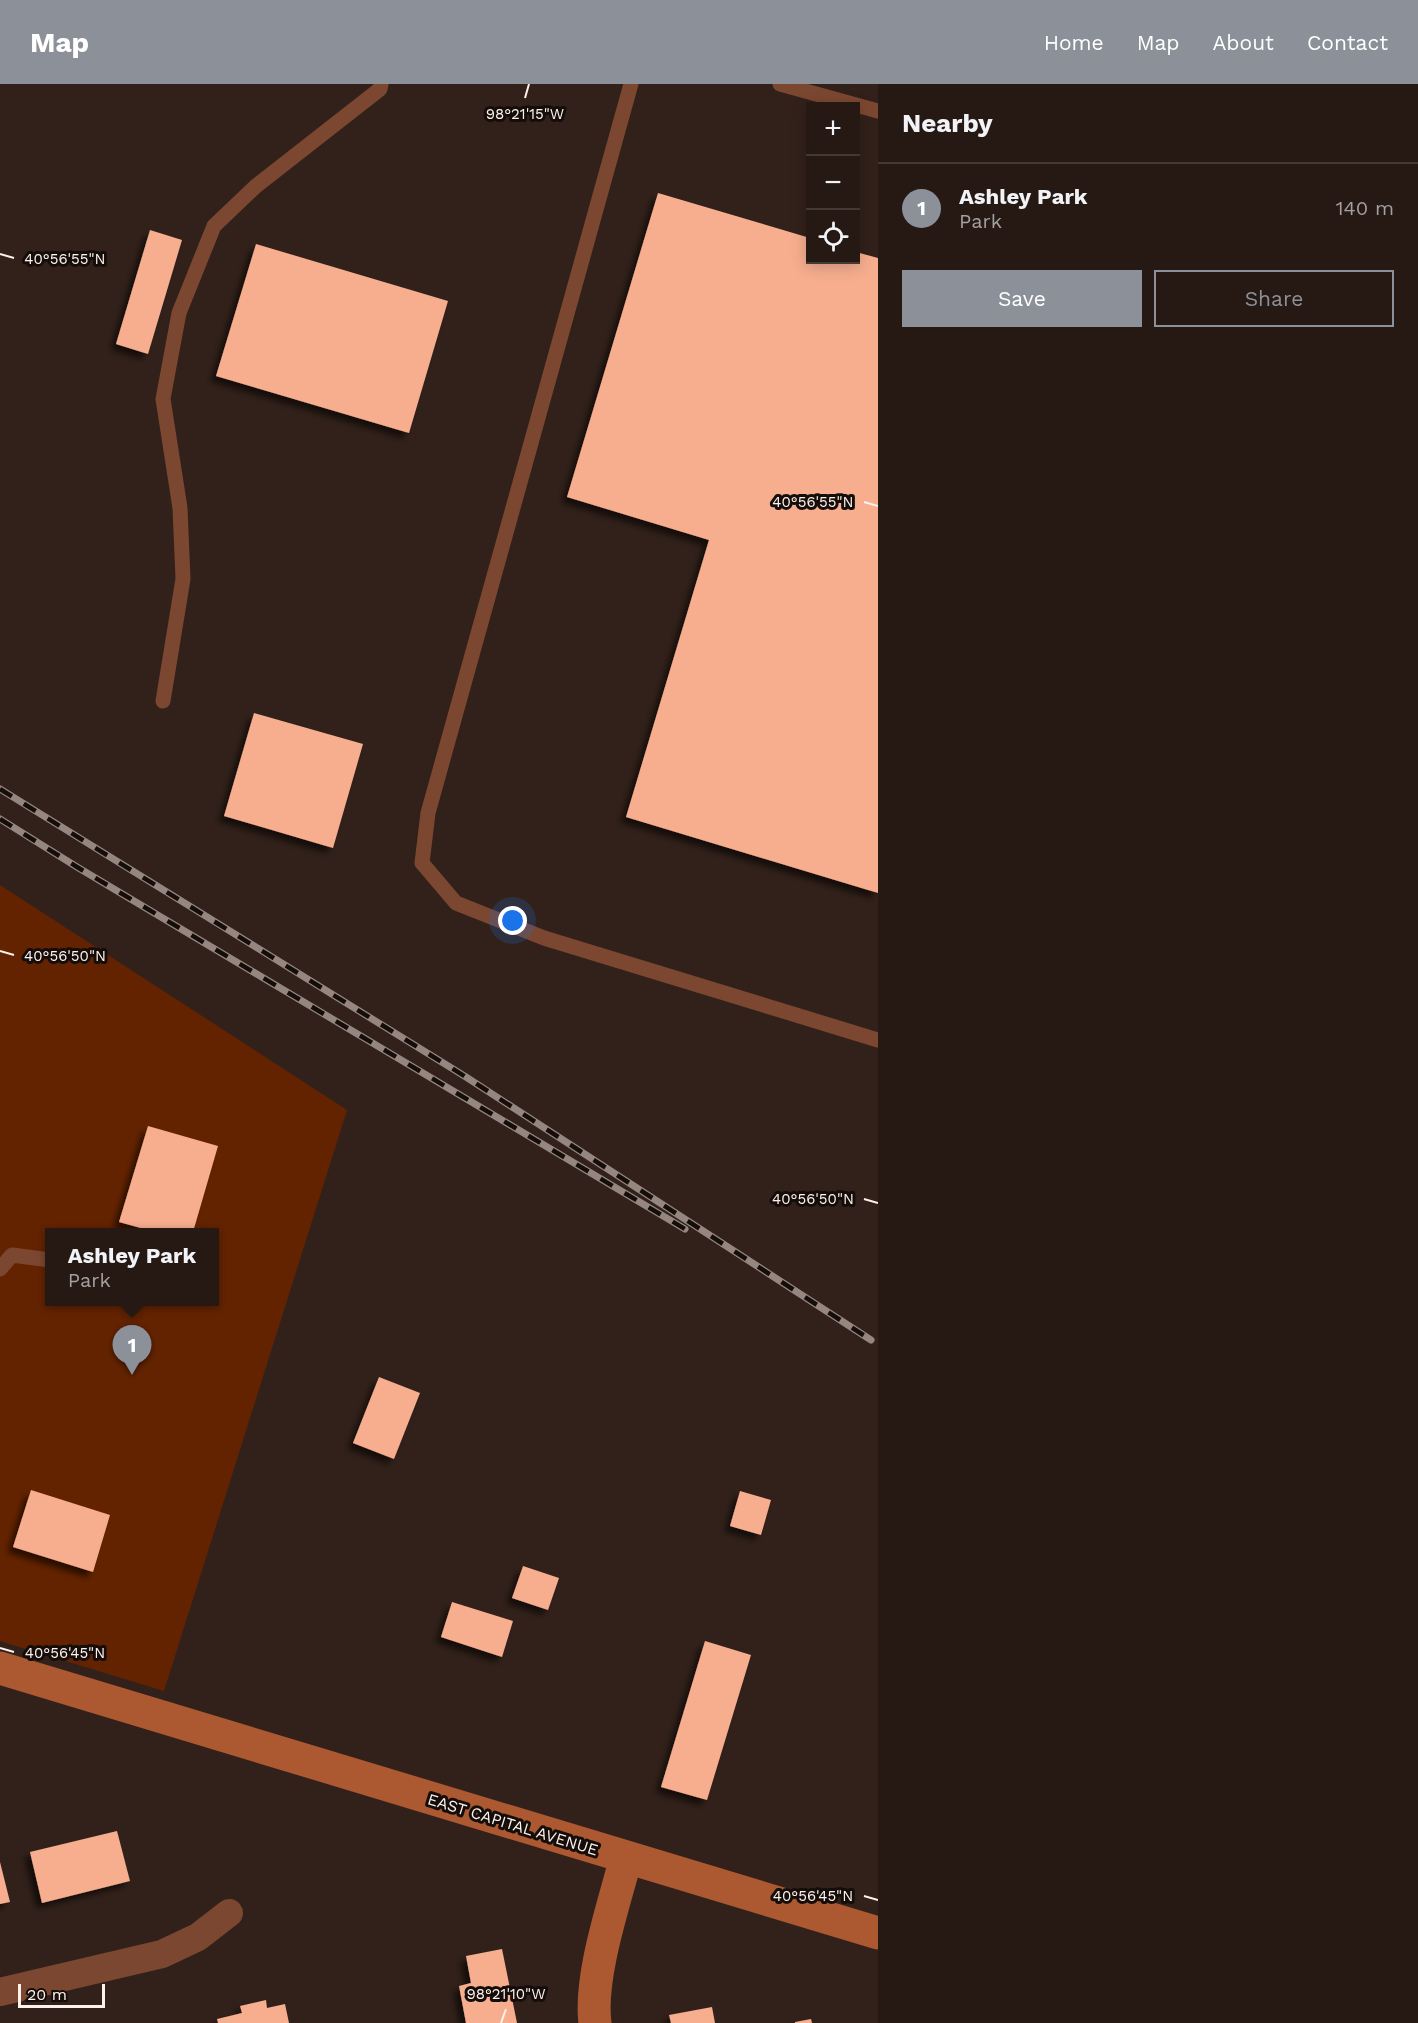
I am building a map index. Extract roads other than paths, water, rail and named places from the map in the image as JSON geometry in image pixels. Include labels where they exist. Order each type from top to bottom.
[{"type":"main road","name":"EAST CAPITAL AVENUE","points":[[0,1668],[878,1933]]},
{"type":"main road","points":[[595,2023],[596,1987],[626,1858]]},
{"type":"street","points":[[0,1992],[162,1954],[198,1937],[229,1913]]},
{"type":"lane","points":[[163,701],[183,579],[180,508],[163,399],[179,313],[214,226],[256,186],[380,88],[381,84]]},
{"type":"lane","points":[[631,84],[428,813],[422,863],[456,903],[543,938],[878,1040]]},
{"type":"lane","points":[[780,84],[878,111]]},
{"type":"lane","points":[[0,1269],[12,1255],[45,1259]]},
{"type":"railway","points":[[0,789],[466,1077],[871,1340]]},
{"type":"railway","points":[[0,819],[685,1229]]},
{"type":"place","name":"Ashley Park","points":[[132,1375]]}]
